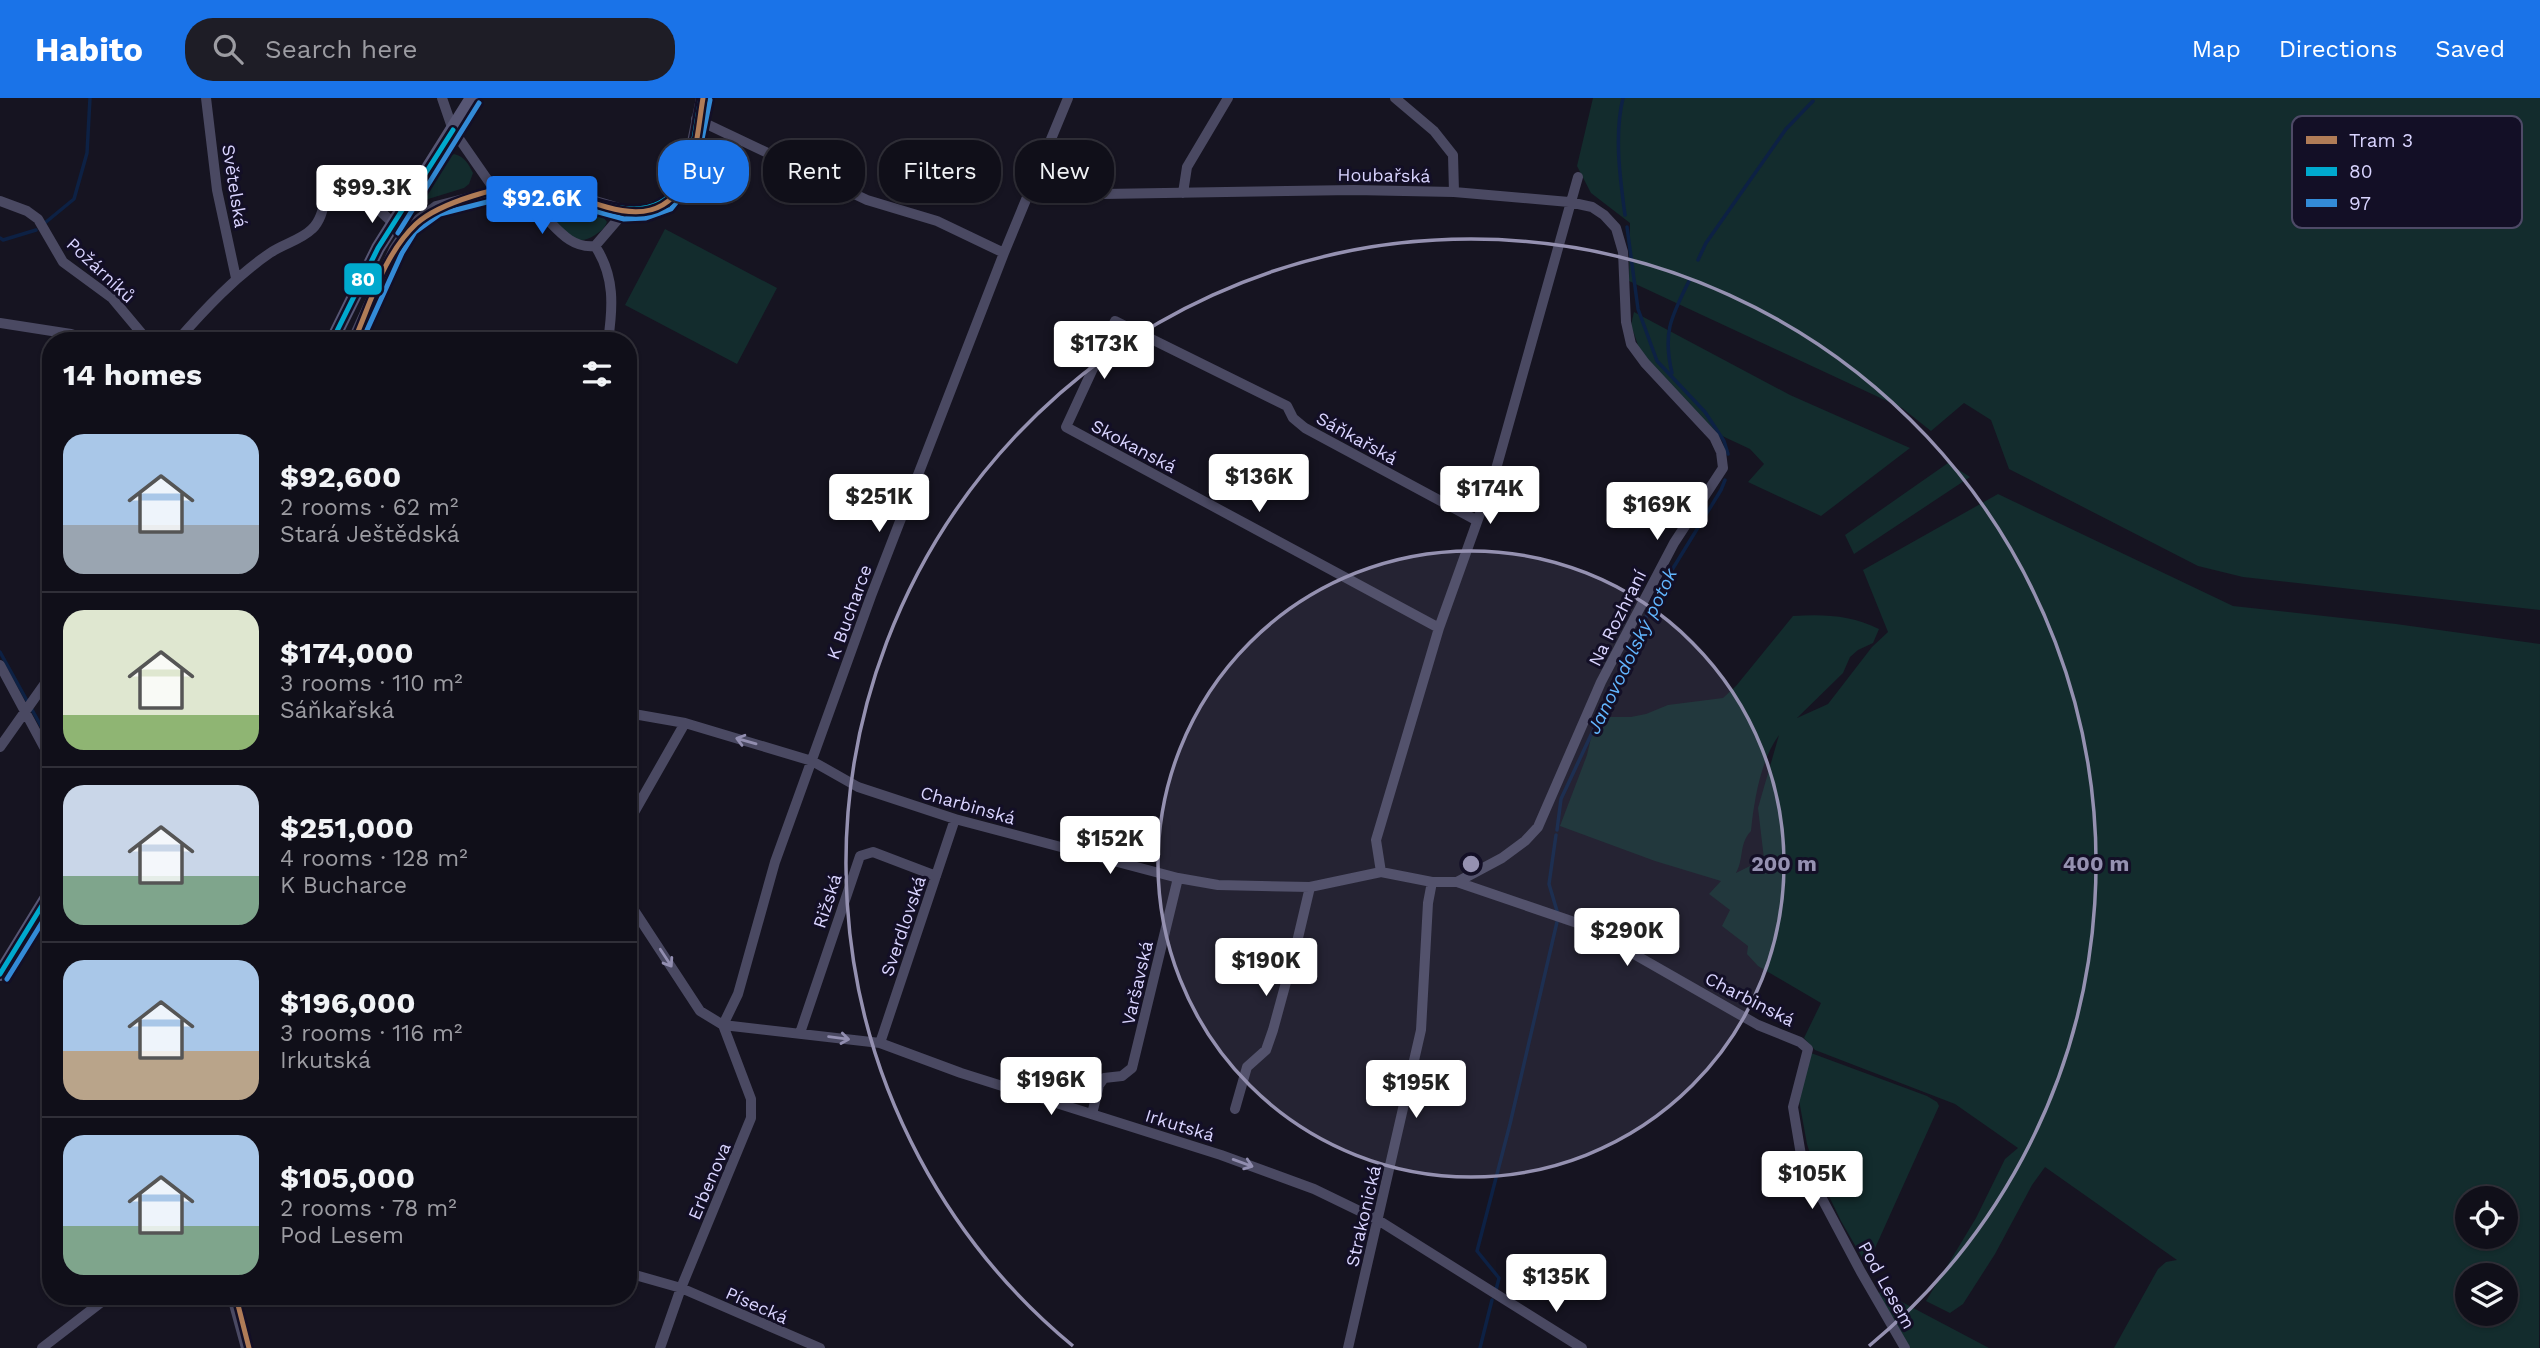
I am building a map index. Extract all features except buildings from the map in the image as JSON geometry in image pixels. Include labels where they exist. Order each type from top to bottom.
[{"type":"street","name":"Světelská","points":[[206,98],[217,190],[236,278]]},
{"type":"street","points":[[442,98],[453,130],[494,189],[515,195],[533,206],[573,243],[583,248],[595,246],[625,210]]},
{"type":"street","points":[[336,332],[393,223],[472,98]]},
{"type":"street","points":[[356,332],[394,249],[410,226],[436,206],[494,189],[526,183],[625,210],[644,209],[666,202],[678,187],[690,152],[701,98]]},
{"type":"street","name":"K Bucharce","points":[[1050,140],[1068,98]]},
{"type":"street","points":[[1183,193],[1187,167],[1228,98]]},
{"type":"street","points":[[1395,98],[1434,131],[1452,155],[1454,192]]},
{"type":"street","points":[[696,119],[867,200],[937,221],[1004,253]]},
{"type":"street","points":[[185,332],[236,278],[272,251],[310,232],[321,220],[332,178],[338,172],[393,223]]},
{"type":"street","points":[[1381,872],[1376,840],[1439,628],[1496,468],[1578,177]]},
{"type":"street","name":"Houbařská","points":[[1114,194],[1354,190],[1454,192],[1569,202]]},
{"type":"street","name":"Požárníků","points":[[0,201],[27,211],[38,219],[63,262],[112,298],[140,332]]},
{"type":"street","name":"Na Rozhraní","points":[[1433,882],[1457,882],[1502,858],[1525,841],[1538,827],[1601,682],[1674,543],[1723,468],[1721,452],[1714,437],[1645,363],[1631,344],[1626,322],[1623,252],[1616,228],[1592,207],[1569,202]]},
{"type":"street","name":"K Bucharce","points":[[723,1025],[738,994],[775,863],[871,596],[1024,203]]},
{"type":"street","points":[[595,246],[606,263],[611,287],[609,332]]},
{"type":"street","name":"Sáňkařská","points":[[1115,321],[1287,406],[1293,418],[1305,428],[1476,520]]},
{"type":"street","name":"Skokanská","points":[[1115,321],[1066,427],[1439,628]]},
{"type":"street","points":[[0,323],[58,332]]},
{"type":"street","points":[[0,665],[42,743]]},
{"type":"street","points":[[0,747],[42,687]]},
{"type":"street","name":"Charbinská","points":[[637,715],[685,723],[811,761],[858,787],[955,819],[1178,878],[1218,885],[1310,887],[1381,872],[1433,882]]},
{"type":"street","points":[[637,807],[685,723]]},
{"type":"street","name":"Sverdlovská","points":[[880,1043],[955,819]]},
{"type":"street","name":"Rižská","points":[[800,1033],[860,856],[873,852],[936,876]]},
{"type":"street","name":"Varšavská","points":[[1092,1114],[1099,1085],[1104,1078],[1122,1076],[1132,1068],[1178,878]]},
{"type":"street","name":"Strakonická","points":[[1348,1348],[1420,1030],[1428,903],[1433,882]]},
{"type":"street","name":"Charbinská","points":[[1457,882],[1583,925],[1758,1025],[1801,1042]]},
{"type":"street","points":[[1235,1109],[1247,1067],[1266,1050],[1273,1030],[1310,887]]},
{"type":"street","points":[[0,974],[42,906]]},
{"type":"street","points":[[637,915],[700,1011],[723,1025]]},
{"type":"street","name":"Irkutská","points":[[723,1025],[880,1043],[961,1073],[1221,1155],[1302,1184],[1378,1220],[1582,1348]]},
{"type":"street","name":"Erbenova","points":[[660,1348],[681,1289],[751,1118],[751,1099],[723,1025]]},
{"type":"street","name":"Pod Lesem","points":[[1801,1042],[1808,1049],[1808,1056],[1793,1107],[1802,1161],[1905,1348]]},
{"type":"street","name":"Písecká","points":[[637,1276],[681,1289],[820,1348]]},
{"type":"street","points":[[42,1348],[98,1305]]},
{"type":"street","points":[[234,1305],[246,1348]]},
{"type":"green space","points":[[1593,98],[2540,98],[2540,610],[2243,577],[2198,566],[2009,469],[1991,420],[1964,403],[1931,431],[1902,408],[1629,281],[1630,223],[1591,193],[1577,166]]},
{"type":"green space","points":[[454,154],[466,161],[473,173],[469,184],[425,200],[420,198],[444,160]]},
{"type":"green space","points":[[523,194],[582,205],[602,216],[607,222],[595,235],[579,240],[572,238],[542,207]]},
{"type":"green space","points":[[665,229],[777,288],[737,364],[625,305]]},
{"type":"green space","points":[[1634,312],[1790,395],[1910,448],[1821,516],[1748,482],[1764,464],[1750,449],[1718,434],[1660,375],[1639,348],[1631,325]]},
{"type":"green space","points":[[1948,463],[1970,477],[1854,554],[1845,535]]},
{"type":"green space","points":[[1998,494],[2233,606],[2396,624],[2540,644],[2539,1348],[2114,1348],[2158,1269],[2166,1262],[2177,1260],[2045,1167],[1963,1304],[1950,1313],[1926,1301],[1976,1218],[2005,1159],[2018,1148],[1955,1104],[1815,1050],[1804,1038],[1821,1003],[1758,966],[1747,954],[1748,946],[1722,926],[1730,910],[1709,894],[1721,881],[1655,861],[1560,826],[1587,755],[1594,725],[1600,717],[1631,717],[1668,705],[1723,698],[1793,616],[1837,616],[1879,629],[1873,643],[1850,657],[1843,673],[1797,718],[1828,704],[1872,647],[1888,632],[1863,570]],"holes":[[[1779,735],[1758,808],[1764,859],[1736,873],[1745,841],[1751,831],[1756,793],[1763,768]]]},
{"type":"green space","points":[[1811,1053],[1927,1096],[1939,1106],[1867,1266],[1841,1221],[1813,1163],[1807,1144],[1799,1100]]},
{"type":"green space","points":[[1883,1292],[1989,1348],[1908,1348],[1878,1293]]},
{"type":"waterway","points":[[46,222],[74,199],[87,153],[90,98]]},
{"type":"waterway","name":"Janovodolský potok","points":[[1623,98],[1618,142],[1625,215]]},
{"type":"waterway","points":[[1698,260],[1706,243],[1786,129],[1813,101]]},
{"type":"waterway","name":"Janovodolský potok","points":[[1627,227],[1638,309],[1657,361],[1705,412],[1724,441],[1728,454]]},
{"type":"waterway","points":[[0,238],[3,240],[36,230]]},
{"type":"waterway","points":[[1672,373],[1668,346],[1670,324],[1690,279]]},
{"type":"waterway","name":"Janovodolský potok","points":[[1557,830],[1561,799],[1656,596],[1725,480]]},
{"type":"waterway","points":[[0,652],[42,728]]},
{"type":"waterway","name":"Janovodolský potok","points":[[1556,835],[1549,884],[1557,911]]},
{"type":"waterway","name":"Janovodolský potok","points":[[1496,1290],[1499,1278],[1477,1251],[1557,922]]},
{"type":"waterway","name":"Janovodolský potok","points":[[1480,1348],[1492,1300]]},
{"type":"tram line","name":"3","points":[[358,332],[379,279],[395,249],[426,216],[456,202],[490,191],[523,186],[554,190],[613,209],[633,212],[651,210],[668,202],[682,185],[691,165],[703,98]]},
{"type":"tram line","name":"3","points":[[238,1305],[249,1348]]},
{"type":"transit line","name":"80","points":[[494,189],[526,184],[627,209],[646,208],[663,201],[683,177],[693,144],[701,98]]},
{"type":"transit line","name":"97","points":[[366,332],[402,253],[415,232],[440,214],[526,192],[624,219],[646,218],[671,209],[686,190],[699,154],[710,100]]},
{"type":"transit line","name":"97","points":[[398,233],[479,103]]},
{"type":"transit line","name":"80","points":[[336,332],[378,248],[453,130]]},
{"type":"transit line","name":"80","points":[[0,974],[42,906]]},
{"type":"transit line","name":"97","points":[[7,979],[42,923]]}]
